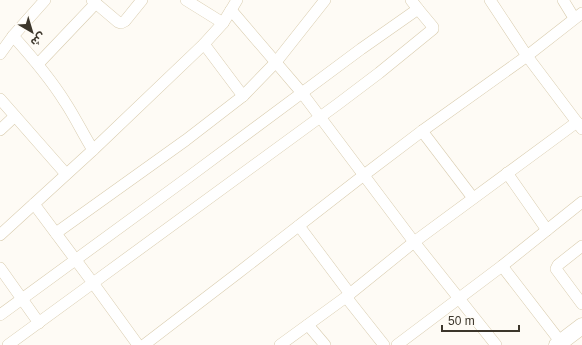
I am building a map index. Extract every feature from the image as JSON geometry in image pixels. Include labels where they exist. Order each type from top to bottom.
[{"type":"street","points":[[0,54],[13,36],[45,0]]},
{"type":"street","points":[[38,64],[94,2],[121,23],[125,21],[142,0]]},
{"type":"street","points":[[186,0],[223,23]]},
{"type":"street","points":[[56,233],[166,154],[243,96],[276,62],[325,0]]},
{"type":"street","points":[[280,345],[348,296],[414,242],[473,198],[507,173],[579,125],[527,56],[490,0]]},
{"type":"street","points":[[144,345],[422,131],[527,56],[578,16],[563,0]]},
{"type":"street","points":[[0,235],[204,44],[223,23],[234,3],[276,62],[302,93],[414,242],[496,345]]},
{"type":"street","points":[[0,315],[361,49],[415,5],[433,27],[433,29],[378,73],[320,117],[8,345]]},
{"type":"street","points":[[13,36],[38,64],[66,103],[92,150]]},
{"type":"street","points":[[204,44],[243,96]]},
{"type":"street","points":[[0,99],[66,174]]},
{"type":"street","points":[[0,130],[15,116]]},
{"type":"street","points":[[422,131],[473,198]]},
{"type":"street","points":[[507,173],[547,230]]},
{"type":"street","points":[[34,204],[138,345]]},
{"type":"street","points":[[397,345],[582,204]]},
{"type":"street","points":[[299,226],[384,345]]},
{"type":"street","points":[[582,246],[558,265],[556,269],[582,304]]},
{"type":"street","points":[[502,266],[560,344],[582,326]]},
{"type":"street","points":[[0,268],[39,323]]},
{"type":"street","points":[[308,324],[325,345]]}]
